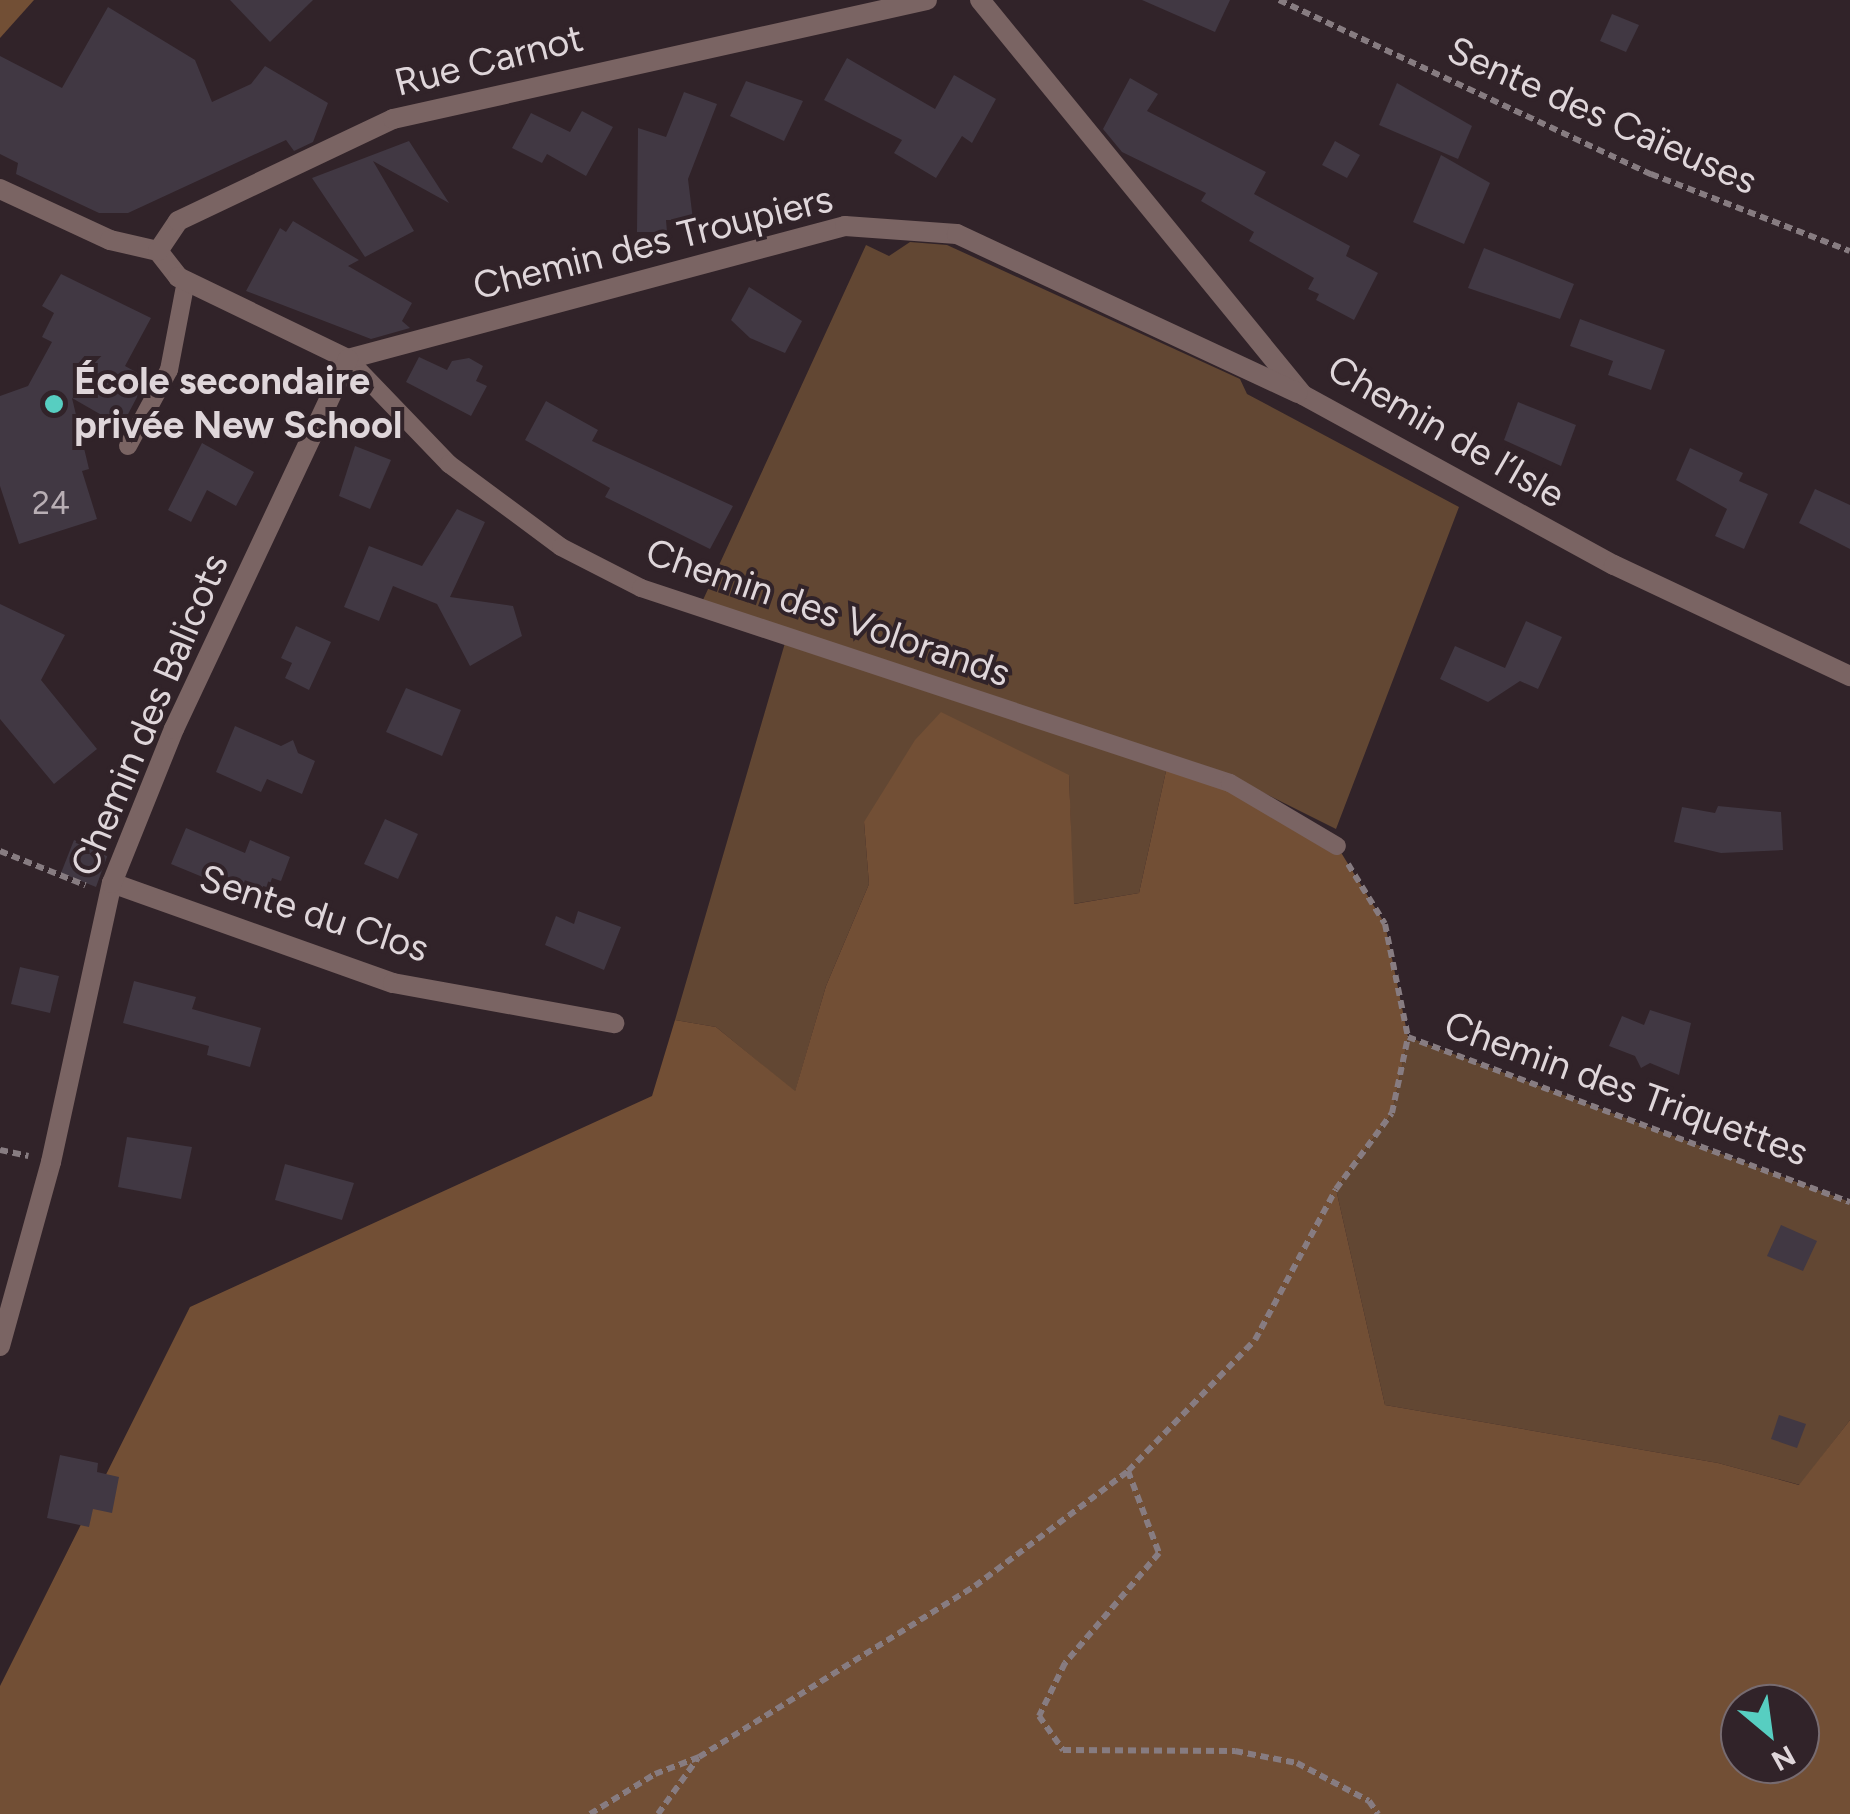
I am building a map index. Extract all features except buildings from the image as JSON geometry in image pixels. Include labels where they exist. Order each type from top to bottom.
[{"type":"street","name":"Rue Carnot","points":[[158,250],[178,220],[393,119],[927,0]]},
{"type":"street","name":"Chemin de l’Isle","points":[[980,0],[1302,395],[1614,565],[1850,676]]},
{"type":"street","points":[[0,189],[110,240],[158,250],[186,280],[348,359]]},
{"type":"street","name":"Chemin des Troupiers","points":[[348,359],[845,226],[957,234],[1302,395]]},
{"type":"street","name":"Chemin des Balicots","points":[[0,1346],[51,1162],[110,889],[174,729],[348,359]]},
{"type":"street","name":"Sente du Clos","points":[[110,889],[393,984],[614,1023]]},
{"type":"lane","points":[[128,446],[170,370],[186,280]]},
{"type":"lane","name":"Chemin des Volorands","points":[[348,359],[449,464],[561,547],[625,580],[1230,783],[1337,846]]},
{"type":"path","name":"Sente des Caïeuses","points":[[1279,0],[1651,174],[1850,251]]},
{"type":"path","name":"Chemin des Triquettes","points":[[1337,846],[1385,924],[1408,1038],[1850,1202]]},
{"type":"path","points":[[0,851],[110,889]]},
{"type":"path","points":[[590,1814],[654,1774],[698,1757],[975,1586],[1128,1471],[1256,1340],[1336,1189],[1392,1113],[1408,1038]]},
{"type":"path","points":[[1128,1471],[1160,1554],[1065,1662],[1040,1716],[1063,1750],[1160,1746],[1282,1760],[1342,1785],[1378,1814]]},
{"type":"path","points":[[658,1814],[698,1757]]},
{"type":"shaded area","points":[[0,0],[34,0],[0,38]]},
{"type":"shaded area","points":[[910,242],[947,245],[1240,379],[1247,394],[1459,507],[1336,829],[1224,773],[703,600],[866,245],[889,256]]},
{"type":"shaded area","points":[[787,636],[1168,762],[1139,893],[1073,904],[1069,775],[864,822],[869,884],[826,986],[795,1092],[716,1027],[675,1020]]},
{"type":"shaded area","points":[[941,712],[1069,775],[1074,904],[1139,893],[1168,762],[1217,779],[1337,846],[1385,924],[1408,1037],[1392,1113],[1336,1189],[1385,1405],[1718,1463],[1799,1485],[1850,1420],[1850,1814],[0,1814],[0,1686],[190,1307],[652,1096],[675,1020],[716,1027],[795,1091],[826,986],[869,884],[864,822],[915,740]]},
{"type":"shaded area","points":[[1408,1037],[1850,1202],[1850,1420],[1800,1485],[1718,1463],[1385,1405],[1336,1189],[1392,1113]]},
{"type":"place","name":"École secondaire privée New School","points":[[54,404]]}]
